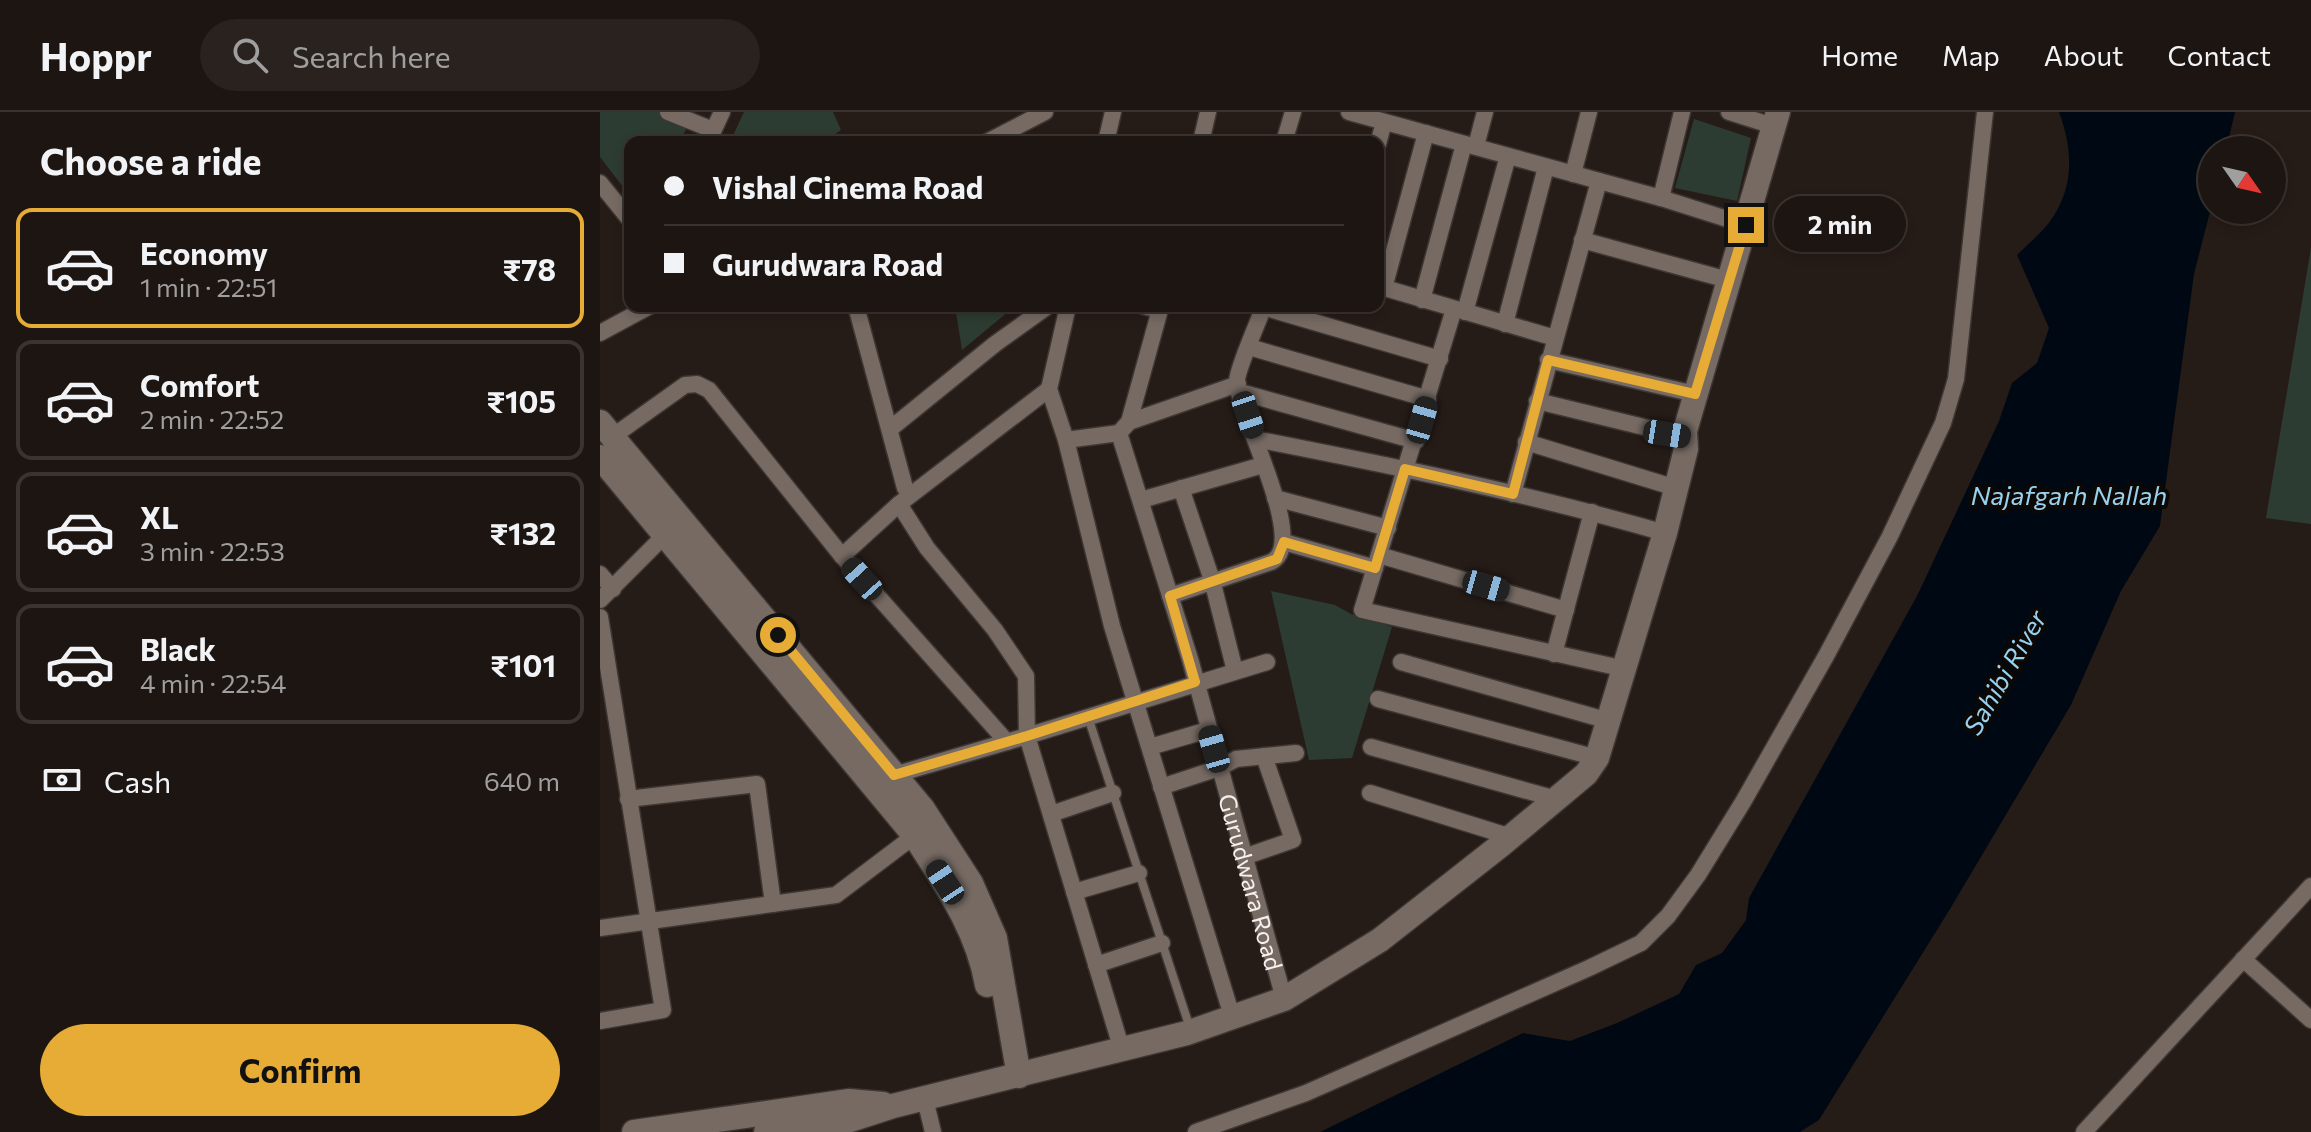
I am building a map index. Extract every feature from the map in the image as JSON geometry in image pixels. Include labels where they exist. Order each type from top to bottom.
[{"type":"street","points":[[668,112],[711,136],[722,112]]},
{"type":"street","points":[[999,136],[1045,112]]},
{"type":"street","points":[[1107,136],[1113,112]]},
{"type":"street","points":[[1202,136],[1208,112]]},
{"type":"street","points":[[1286,136],[1293,112]]},
{"type":"street","points":[[1349,112],[1661,198],[1746,225]]},
{"type":"street","points":[[1422,300],[1470,145],[1485,112]]},
{"type":"street","points":[[1573,174],[1589,112]]},
{"type":"street","points":[[1661,198],[1682,112]]},
{"type":"street","points":[[766,1132],[850,1120],[893,1106],[1191,1032],[1284,999],[1380,940],[1586,774],[1597,758],[1665,533],[1695,394],[1776,119],[1729,112]]},
{"type":"street","points":[[1685,443],[1697,434],[1794,112]]},
{"type":"street","points":[[1196,1132],[1306,1093],[1589,968],[1641,943],[1668,916],[1698,875],[1743,802],[1826,656],[1890,536],[1943,423],[1956,379],[1985,112]]},
{"type":"street","points":[[1380,136],[1384,122]]},
{"type":"street","points":[[1384,277],[1426,133]]},
{"type":"street","points":[[1508,156],[1460,310],[1440,359],[1362,610],[1625,669]]},
{"type":"street","points":[[1505,324],[1546,167]]},
{"type":"street","points":[[1513,494],[1599,181]]},
{"type":"street","points":[[600,183],[624,213]]},
{"type":"street","points":[[1582,240],[1728,280]]},
{"type":"street","points":[[1384,288],[1555,338]]},
{"type":"street","points":[[600,333],[639,312]]},
{"type":"street","points":[[858,312],[905,488]]},
{"type":"street","points":[[890,429],[1040,312]]},
{"type":"street","points":[[1067,312],[1049,389],[1066,440],[1112,626],[1232,1016]]},
{"type":"street","points":[[1124,427],[1154,312]]},
{"type":"street","points":[[1170,596],[1277,559],[1284,542],[1275,498],[1239,388],[1262,312]]},
{"type":"street","points":[[1284,312],[1440,359]]},
{"type":"street","points":[[1249,347],[1428,399]]},
{"type":"street","points":[[1548,360],[1695,394]]},
{"type":"street","points":[[923,829],[604,439],[685,385],[697,384],[709,390],[842,556],[1007,742]]},
{"type":"street","points":[[1066,440],[1124,427],[1239,388],[1416,441]]},
{"type":"street","points":[[842,556],[899,504],[1049,389]]},
{"type":"street","points":[[1537,401],[1685,443]]},
{"type":"street","name":"Gurudwara Road","points":[[1124,427],[1141,500],[1284,999]]},
{"type":"street","points":[[1255,439],[1405,469],[1592,512],[1665,533]]},
{"type":"street","points":[[1526,442],[1676,488]]},
{"type":"street","points":[[1141,500],[1263,465]]},
{"type":"street","points":[[1181,488],[1212,580],[1235,671]]},
{"type":"street","points":[[1275,498],[1388,528]]},
{"type":"street","points":[[899,504],[927,548],[995,630],[1026,676],[1027,736],[1122,1050]]},
{"type":"street","points":[[1554,654],[1592,512]]},
{"type":"street","points":[[600,574],[606,594],[673,527]]},
{"type":"street","points":[[673,527],[894,775],[923,829],[982,957],[1011,1077]]},
{"type":"street","points":[[1284,542],[1566,610]]},
{"type":"street","points":[[600,617],[663,1010],[600,1021]]},
{"type":"street","points":[[894,775],[1267,662]]},
{"type":"street","points":[[1401,662],[1609,721]]},
{"type":"street","points":[[1378,699],[1597,758]]},
{"type":"street","points":[[1150,747],[1208,730]]},
{"type":"street","points":[[1371,747],[1556,799]]},
{"type":"street","points":[[1161,787],[1219,768],[1236,759],[1296,753]]},
{"type":"street","points":[[1244,857],[1293,840],[1264,756]]},
{"type":"street","points":[[628,799],[757,784],[773,904]]},
{"type":"street","points":[[1051,814],[1113,793]]},
{"type":"street","points":[[1370,793],[1511,837]]},
{"type":"street","points":[[600,928],[836,895],[923,829]]},
{"type":"street","points":[[1074,892],[1139,873]]},
{"type":"street","points":[[2084,1132],[2311,886]]},
{"type":"street","points":[[1096,965],[1162,943]]},
{"type":"street","points":[[2243,959],[2311,1020]]},
{"type":"street","points":[[925,1099],[933,1132]]},
{"type":"street","points":[[634,1132],[849,1101],[872,1101],[893,1106]]},
{"type":"lane","points":[[1088,717],[1191,1032]]},
{"type":"green space","points":[[600,112],[694,112],[683,136],[624,136],[624,188],[600,157]]},
{"type":"green space","points":[[744,112],[833,112],[841,130],[832,136],[733,136]]},
{"type":"green space","points":[[1694,119],[1751,138],[1737,201],[1675,188]]},
{"type":"green space","points":[[2311,248],[2311,524],[2266,518]]},
{"type":"green space","points":[[956,312],[1008,312],[962,350]]},
{"type":"green space","points":[[1271,591],[1335,605],[1351,614],[1392,627],[1352,758],[1309,760]]},
{"type":"water","name":"Najafgarh Nallah","points":[[2059,112],[2235,112],[2229,136],[2198,136],[2198,224],[2207,224],[2194,274],[2160,526],[2121,591],[2071,705],[1950,909],[1819,1120],[1800,1132],[1320,1132],[1523,1033],[1570,1041],[1617,1023],[1679,994],[1696,965],[1722,953],[1746,920],[1749,898],[1917,596],[1999,421],[2012,383],[2037,363],[2049,328],[2017,255],[2041,232],[2060,204],[2068,178],[2067,139]]},
{"type":"route","points":[[778,635],[894,775],[1195,682],[1170,596],[1271,562],[1277,559],[1284,542],[1375,568],[1405,469],[1513,494],[1548,360],[1695,394],[1746,225]]},
{"type":"water label","name":"Sahibi River","points":[[2004,672]]}]
